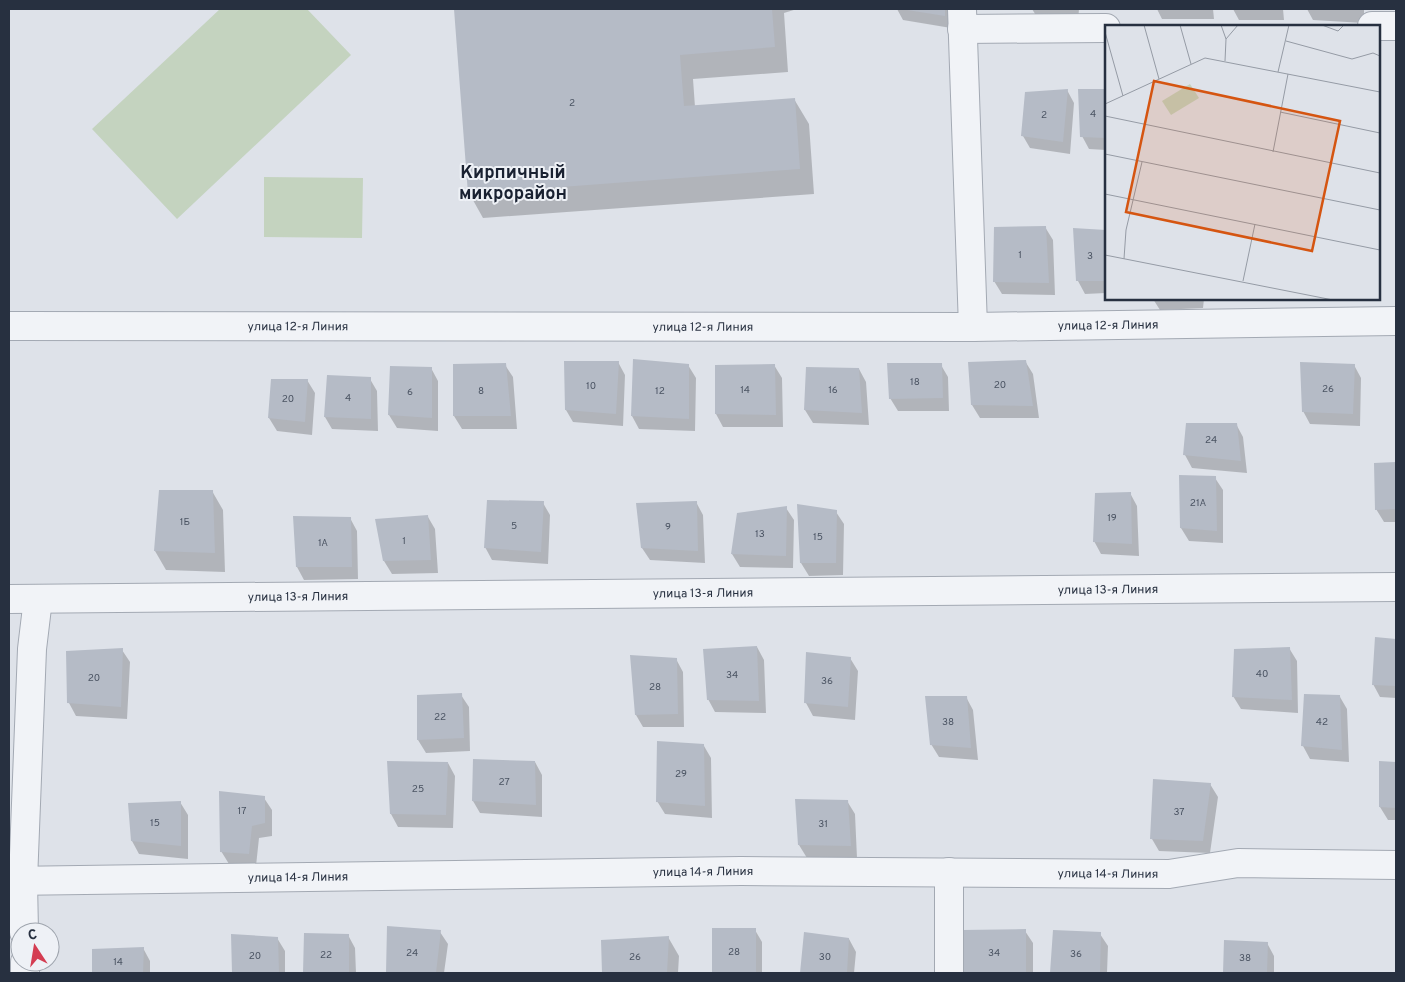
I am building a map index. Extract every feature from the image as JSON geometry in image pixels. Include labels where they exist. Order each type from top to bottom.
[{"type":"street","points":[[973,327],[962,19],[1105,28]]},
{"type":"street","points":[[1380,26],[1396,26]]},
{"type":"street","name":"улица 12-я Линия","points":[[9,326],[973,327],[1396,321]]},
{"type":"street","name":"улица 13-я Линия","points":[[9,600],[1396,587]]},
{"type":"street","points":[[22,922],[16,881],[32,649],[38,599]]},
{"type":"street","name":"улица 14-я Линия","points":[[16,881],[741,871],[1169,874],[1238,863],[1396,865]]},
{"type":"street","points":[[949,872],[949,973]]},
{"type":"green space","points":[[220,9],[307,9],[351,55],[177,219],[92,129]]},
{"type":"green space","points":[[264,177],[363,178],[362,238],[264,237]]},
{"type":"building","points":[[454,9],[772,9],[775,47],[680,55],[684,106],[795,98],[800,169],[468,194]]},
{"type":"building","points":[[945,9],[945,16],[907,10]]},
{"type":"building","points":[[1068,89],[1063,142],[1021,136],[1025,92]]},
{"type":"building","points":[[1078,89],[1105,89],[1105,138],[1080,137]]},
{"type":"building","points":[[1046,226],[1049,283],[993,282],[994,227]]},
{"type":"building","points":[[1073,228],[1105,230],[1105,281],[1076,281]]},
{"type":"building","points":[[633,359],[689,364],[689,419],[631,416]]},
{"type":"building","points":[[1026,360],[1033,406],[971,405],[968,362]]},
{"type":"building","points":[[564,361],[619,361],[616,414],[565,410]]},
{"type":"building","points":[[1300,362],[1355,364],[1353,414],[1302,412]]},
{"type":"building","points":[[506,363],[511,416],[453,416],[453,364]]},
{"type":"building","points":[[887,363],[942,363],[943,398],[889,399]]},
{"type":"building","points":[[775,364],[776,415],[715,414],[715,365]]},
{"type":"building","points":[[390,366],[432,367],[432,418],[388,415]]},
{"type":"building","points":[[806,367],[859,368],[862,413],[804,410]]},
{"type":"building","points":[[327,375],[371,377],[371,419],[324,417]]},
{"type":"building","points":[[271,379],[308,379],[305,422],[268,418]]},
{"type":"building","points":[[1186,423],[1237,423],[1241,461],[1183,455]]},
{"type":"building","points":[[1396,462],[1396,509],[1375,510],[1374,463]]},
{"type":"building","points":[[1179,475],[1216,476],[1217,531],[1180,528]]},
{"type":"building","points":[[159,490],[213,490],[215,553],[154,551]]},
{"type":"building","points":[[1131,492],[1132,544],[1093,542],[1095,493]]},
{"type":"building","points":[[487,500],[544,501],[541,552],[484,548]]},
{"type":"building","points":[[697,501],[698,551],[641,548],[636,503]]},
{"type":"building","points":[[797,504],[837,510],[836,563],[800,563]]},
{"type":"building","points":[[787,506],[786,556],[731,554],[737,513]]},
{"type":"building","points":[[428,515],[431,560],[383,561],[375,519]]},
{"type":"building","points":[[293,516],[351,517],[352,567],[296,567]]},
{"type":"building","points":[[1375,637],[1396,639],[1396,686],[1372,685]]},
{"type":"building","points":[[757,646],[759,701],[707,700],[703,649]]},
{"type":"building","points":[[1290,647],[1292,700],[1232,697],[1234,649]]},
{"type":"building","points":[[123,648],[121,707],[67,703],[66,651]]},
{"type":"building","points":[[806,652],[851,657],[848,707],[804,703]]},
{"type":"building","points":[[630,655],[677,658],[678,714],[635,715]]},
{"type":"building","points":[[462,693],[464,738],[417,740],[417,695]]},
{"type":"building","points":[[1304,694],[1340,695],[1342,750],[1301,746]]},
{"type":"building","points":[[925,696],[967,696],[971,748],[930,745]]},
{"type":"building","points":[[657,741],[704,744],[705,806],[656,802]]},
{"type":"building","points":[[473,759],[535,761],[536,805],[472,801]]},
{"type":"building","points":[[387,761],[448,762],[446,815],[390,814]]},
{"type":"building","points":[[1379,761],[1396,762],[1396,808],[1379,807]]},
{"type":"building","points":[[1153,779],[1211,783],[1203,841],[1150,839]]},
{"type":"building","points":[[219,791],[265,796],[265,823],[252,826],[249,854],[220,852]]},
{"type":"building","points":[[795,799],[848,800],[851,846],[798,845]]},
{"type":"building","points":[[181,801],[181,846],[131,841],[128,803]]},
{"type":"building","points":[[387,926],[441,930],[436,973],[386,973]]},
{"type":"building","points":[[712,928],[756,928],[756,973],[712,973]]},
{"type":"building","points":[[1026,929],[1026,973],[963,973],[963,930]]},
{"type":"building","points":[[1053,930],[1101,932],[1100,973],[1050,973]]},
{"type":"building","points":[[804,932],[849,938],[847,973],[800,973]]},
{"type":"building","points":[[304,933],[349,934],[349,973],[303,973]]},
{"type":"building","points":[[231,934],[278,937],[279,973],[232,973]]},
{"type":"building","points":[[669,936],[667,973],[602,973],[601,940]]},
{"type":"building","points":[[1224,940],[1268,942],[1267,973],[1223,973]]},
{"type":"building","points":[[144,947],[143,973],[92,973],[92,949]]},
{"type":"district","name":"Кирпичный микрорайон","points":[[513,182]]}]
